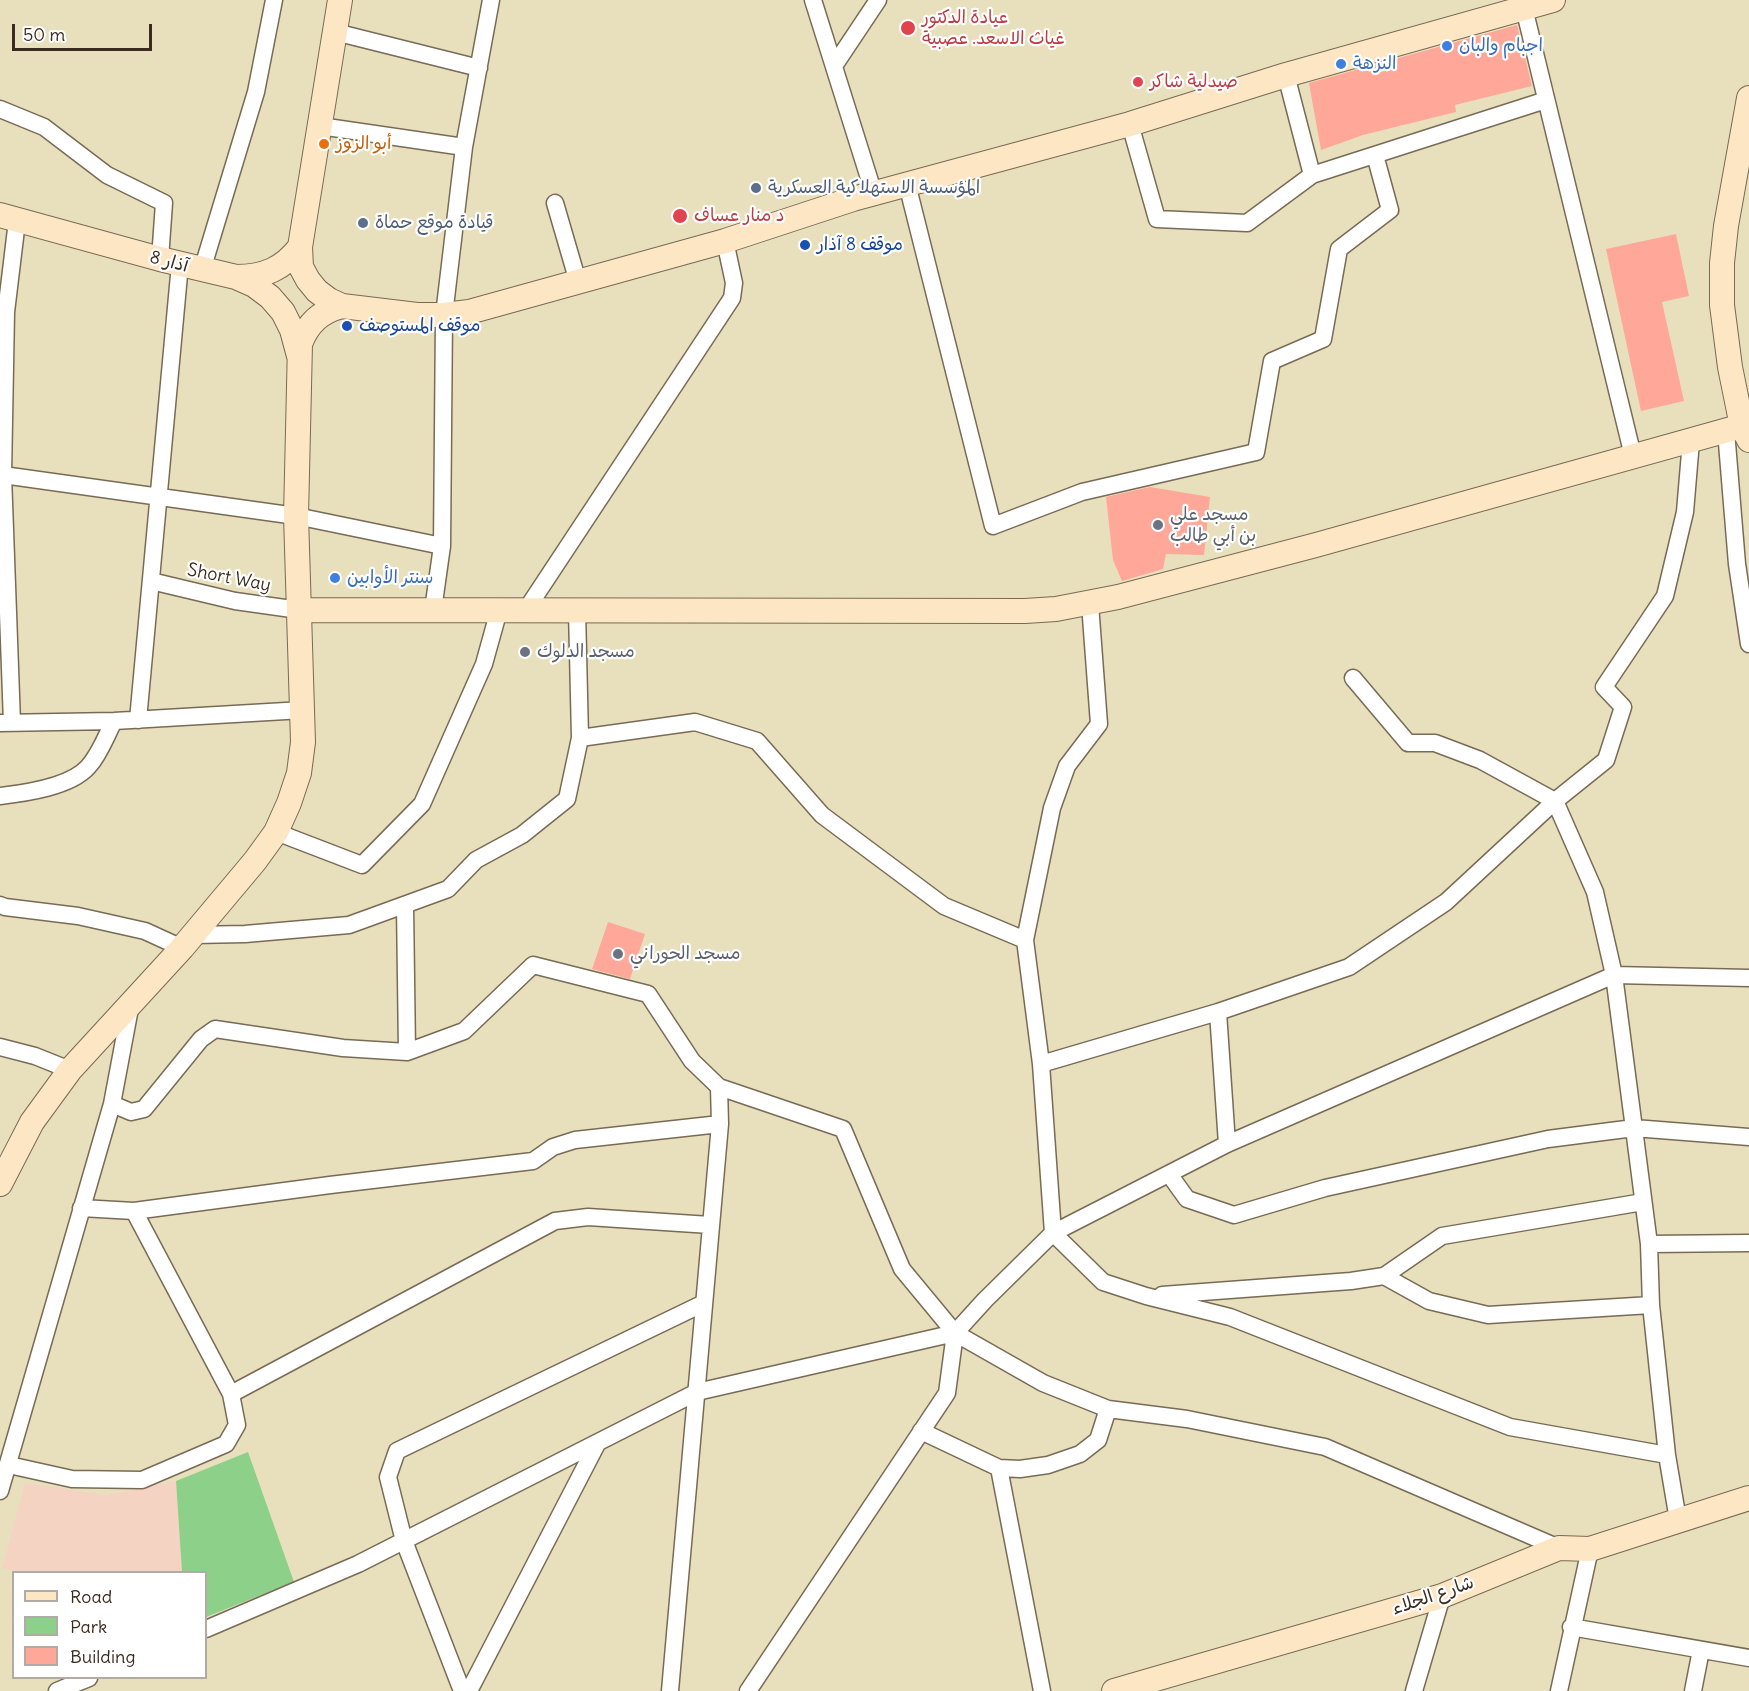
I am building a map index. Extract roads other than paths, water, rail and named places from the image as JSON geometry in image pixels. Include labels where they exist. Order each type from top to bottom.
[{"type":"main road","points":[[340,0],[300,247],[301,267],[317,291],[342,306],[408,314],[444,315],[493,307],[725,241],[907,184],[1130,124],[1286,75],[1553,0]]},
{"type":"main road","points":[[299,610],[1025,611],[1056,609],[1090,604],[1305,548],[1633,456],[1741,430],[1722,305],[1722,263],[1726,226],[1749,98]]},
{"type":"main road","name":"8 آذار","points":[[9,218],[181,265],[236,277],[254,285],[270,297],[283,312],[292,330],[300,357]]},
{"type":"main road","points":[[236,277],[266,274],[291,259],[300,247]]},
{"type":"main road","points":[[0,1184],[32,1122],[70,1070],[188,942],[255,861],[276,832],[289,803],[299,773],[303,742],[296,516],[300,344],[311,323],[320,315],[342,306]]},
{"type":"main road","name":"شارع الجلاء","points":[[1119,1690],[1442,1596],[1559,1548],[1590,1549],[1749,1498]]},
{"type":"street","points":[[138,720],[181,265],[256,92],[274,0]]},
{"type":"street","points":[[433,610],[442,546],[444,315],[464,147],[491,0]]},
{"type":"street","points":[[813,0],[874,194]]},
{"type":"street","points":[[834,66],[878,0]]},
{"type":"street","points":[[1524,8],[1633,456]]},
{"type":"street","points":[[335,32],[479,68]]},
{"type":"street","points":[[1286,75],[1312,175]]},
{"type":"street","points":[[1130,124],[1157,219],[1247,223],[1312,175],[1546,100]]},
{"type":"street","points":[[0,109],[44,127],[107,175],[164,203],[181,265]]},
{"type":"street","points":[[320,126],[464,147]]},
{"type":"street","points":[[907,184],[993,526],[1082,492],[1256,452],[1272,361],[1323,339],[1339,249],[1390,210],[1375,155]]},
{"type":"street","points":[[555,203],[578,282]]},
{"type":"street","points":[[9,218],[3,312],[6,723],[138,720],[303,710]]},
{"type":"street","points":[[526,610],[732,298],[734,283],[725,241]]},
{"type":"street","points":[[1741,430],[1737,564],[1749,644]]},
{"type":"street","points":[[1041,1064],[1218,1012],[1349,967],[1446,902],[1555,801],[1606,760],[1623,707],[1604,687],[1665,596],[1685,512],[1691,441]]},
{"type":"street","points":[[3,475],[296,516],[442,546]]},
{"type":"street","name":"Short Way","points":[[151,581],[235,601],[299,610]]},
{"type":"street","points":[[1090,604],[1099,724],[1067,766],[1052,808],[1025,940],[1041,1064],[1053,1233],[1103,1282],[1146,1296],[1230,1317],[1510,1427],[1667,1455]]},
{"type":"street","points":[[276,832],[362,865],[422,804],[484,664],[499,610]]},
{"type":"street","points":[[0,905],[78,916],[188,942],[245,934],[349,925],[448,889],[476,860],[522,835],[567,799],[580,738],[577,610]]},
{"type":"street","points":[[1353,678],[1408,743],[1435,743],[1480,759],[1555,801],[1595,892],[1614,975],[1649,1244],[1651,1305],[1667,1455],[1678,1520]]},
{"type":"street","points":[[0,796],[44,788],[73,778],[88,768],[99,752],[114,721]]},
{"type":"street","points":[[580,738],[695,722],[757,741],[822,815],[944,906],[1025,940]]},
{"type":"street","points":[[405,905],[407,1052]]},
{"type":"street","points":[[112,1104],[131,1112],[144,1109],[201,1039],[215,1029],[343,1048],[407,1052],[464,1031],[533,965],[648,994],[693,1062],[719,1087],[843,1129],[902,1269],[955,1333],[1043,1383],[1108,1409],[1187,1419],[1325,1447],[1559,1548]]},
{"type":"street","points":[[748,1691],[947,1393],[955,1333],[1053,1233],[1227,1144],[1614,975],[1749,978]]},
{"type":"street","points":[[0,1491],[112,1104],[131,1003]]},
{"type":"street","points":[[1218,1012],[1227,1144]]},
{"type":"street","points":[[0,1047],[35,1056],[70,1070]]},
{"type":"street","points":[[670,1691],[720,1124],[719,1087]]},
{"type":"street","points":[[81,1208],[134,1211],[533,1161],[553,1147],[575,1140],[720,1124]]},
{"type":"street","points":[[1169,1174],[1187,1199],[1234,1215],[1325,1188],[1548,1139],[1634,1128],[1749,1137]]},
{"type":"street","points":[[1146,1296],[1351,1281],[1383,1276],[1442,1236],[1643,1202]]},
{"type":"street","points":[[9,1466],[72,1479],[142,1480],[226,1444],[237,1425],[231,1394],[134,1211]]},
{"type":"street","points":[[231,1394],[555,1221],[588,1218],[710,1225]]},
{"type":"street","points":[[1649,1244],[1749,1243]]},
{"type":"street","points":[[1383,1276],[1429,1301],[1488,1315],[1651,1305]]},
{"type":"street","points":[[462,1691],[404,1541],[388,1477],[397,1451],[704,1304]]},
{"type":"street","points":[[207,1629],[358,1564],[697,1392],[955,1333]]},
{"type":"street","points":[[921,1431],[999,1468],[1020,1469],[1048,1465],[1080,1454],[1098,1440],[1108,1409]]},
{"type":"street","points":[[469,1691],[598,1442]]},
{"type":"street","points":[[999,1468],[1042,1691]]},
{"type":"street","points":[[1559,1691],[1571,1627],[1590,1549]]},
{"type":"street","points":[[1414,1691],[1442,1596]]},
{"type":"street","points":[[1571,1627],[1749,1658]]},
{"type":"street","points":[[1693,1691],[1701,1650]]},
{"type":"street","points":[[57,1691],[84,1679]]},
{"type":"place","name":"عيادة الدكتور غياث الاسعد. عصبية","points":[[908,28]]},
{"type":"place","name":"اجبام والبان","points":[[1447,46]]},
{"type":"place","name":"النزهة","points":[[1341,64]]},
{"type":"place","name":"صيدلية شاكر","points":[[1138,82]]},
{"type":"place","name":"أبو الزوز","points":[[324,144]]},
{"type":"place","name":"المؤسسة الاستهلاكية العسكرية","points":[[756,188]]},
{"type":"place","name":"د منار عساف","points":[[680,216]]},
{"type":"place","name":"قيادة موقع حماة","points":[[363,223]]},
{"type":"place","name":"موقف 8 آذار","points":[[805,245]]},
{"type":"place","name":"موقف المستوصف","points":[[347,326]]},
{"type":"place","name":"مسجد علي بن أبي طالب","points":[[1158,525]]},
{"type":"place","name":"سنتر الأوابين","points":[[335,578]]},
{"type":"place","name":"مسجد الدلوك","points":[[525,652]]},
{"type":"place","name":"مسجد الحوراني","points":[[618,954]]}]
